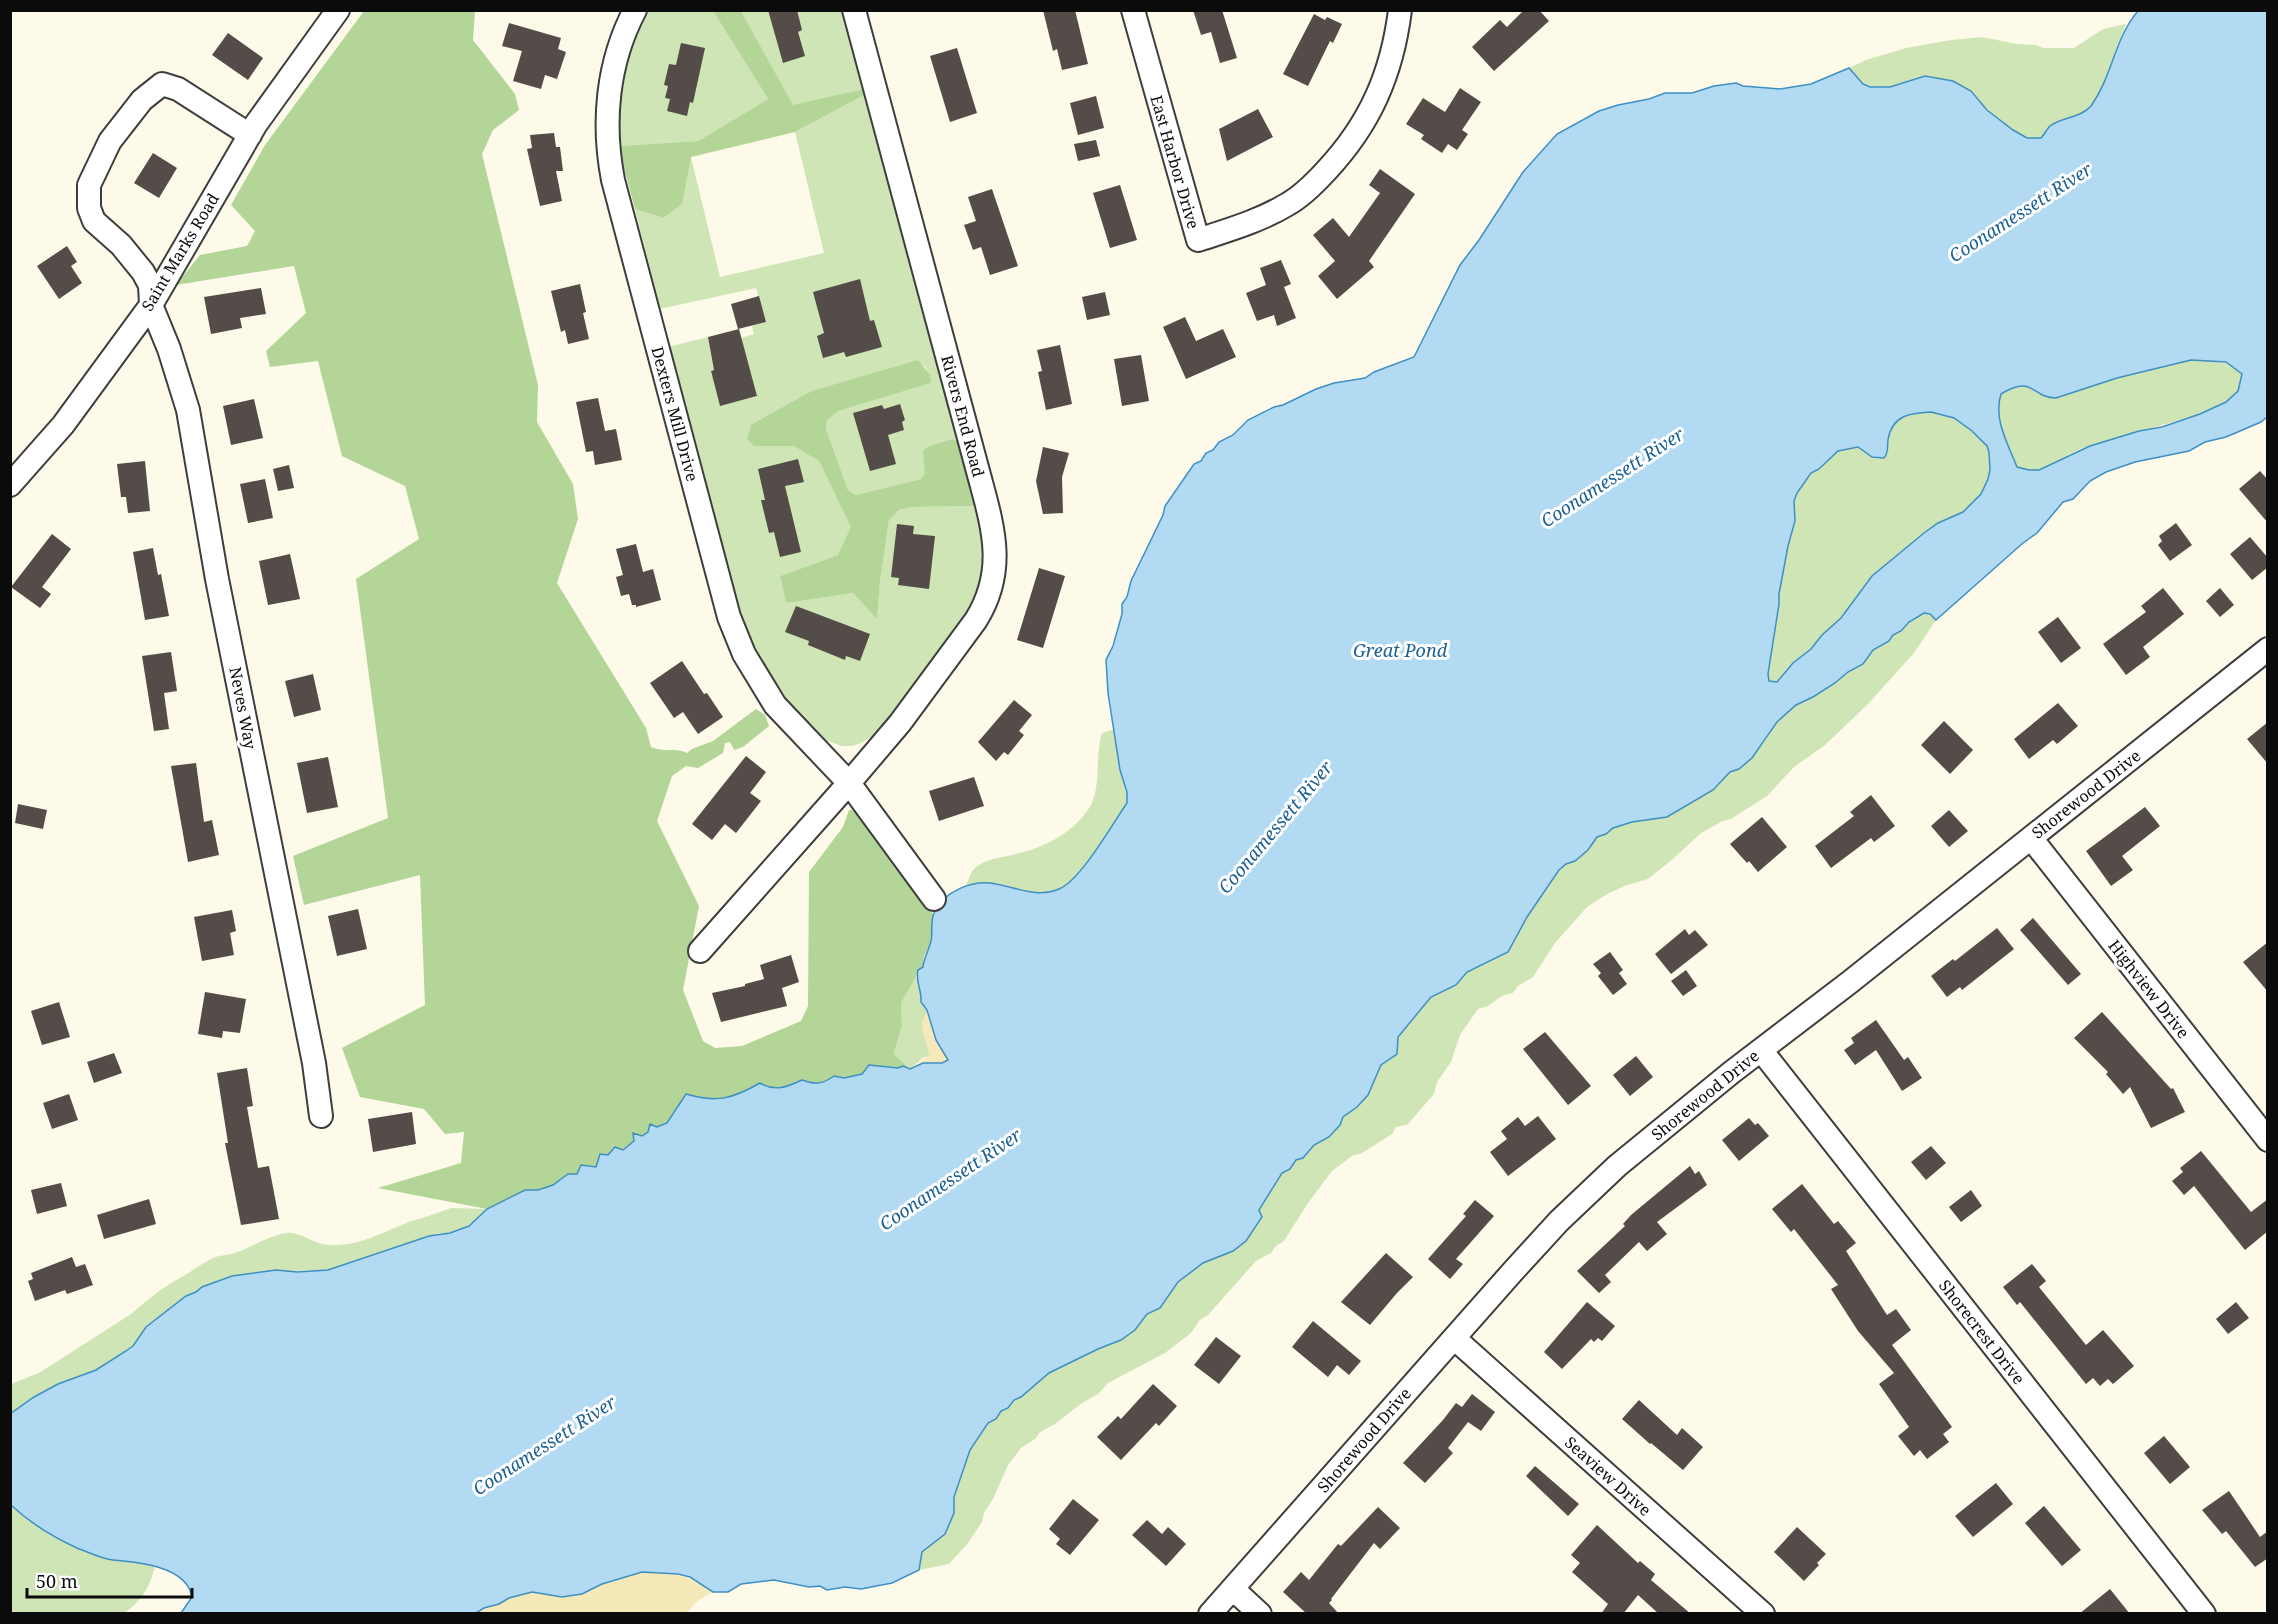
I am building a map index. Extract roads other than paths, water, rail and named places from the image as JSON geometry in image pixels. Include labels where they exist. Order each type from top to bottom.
[{"type":"street","name":"Saint Marks Road","points":[[10,485],[63,425],[151,305],[250,135],[338,10]]},
{"type":"street","name":"Dexters Mill Drive","points":[[635,10],[626,26],[615,59],[610,85],[607,151],[727,609],[744,654],[776,705],[849,783],[934,899]]},
{"type":"street","name":"Rivers End Road","points":[[700,951],[900,723],[978,616],[994,577],[996,550],[993,528],[854,10]]},
{"type":"street","name":"East Harbor Drive","points":[[1133,10],[1198,240],[1252,222],[1289,204],[1315,183],[1347,148],[1368,115],[1383,85],[1397,37],[1400,10]]},
{"type":"street","name":"Neves Way","points":[[250,135],[178,89],[162,84],[142,100],[110,141],[89,185],[90,208],[94,222],[121,245],[143,272],[150,285],[151,305],[169,349],[188,410],[217,579],[314,1063],[321,1116]]},
{"type":"street","name":"Shorewood Drive","points":[[1210,1614],[1559,1221],[1617,1166],[2268,649]]},
{"type":"street","name":"Highview Drive","points":[[2031,838],[2268,1140]]},
{"type":"street","name":"Shorecrest Drive","points":[[1761,1050],[2204,1614]]},
{"type":"street","name":"Seaview Drive","points":[[1454,1338],[1763,1614]]},
{"type":"street","points":[[1233,1589],[1260,1614]]},
{"type":"water","name":"Great Pond","points":[[2138,11],[2267,11],[2267,417],[2261,422],[2226,437],[2205,442],[2189,451],[2135,462],[2106,472],[2090,481],[2073,499],[2063,502],[2037,533],[1936,620],[1930,614],[1924,613],[1909,622],[1889,641],[1873,650],[1863,664],[1813,697],[1796,705],[1777,722],[1752,758],[1739,769],[1730,772],[1713,790],[1667,817],[1632,822],[1613,828],[1597,837],[1588,850],[1559,870],[1527,917],[1508,952],[1467,972],[1456,985],[1431,997],[1398,1037],[1397,1054],[1381,1065],[1368,1095],[1343,1117],[1340,1125],[1329,1137],[1314,1145],[1303,1158],[1296,1160],[1290,1169],[1282,1173],[1259,1210],[1262,1217],[1246,1241],[1233,1251],[1203,1263],[1178,1282],[1160,1308],[1147,1314],[1135,1330],[1121,1340],[1049,1373],[1021,1397],[1014,1400],[1008,1408],[1001,1411],[996,1419],[988,1423],[970,1450],[954,1497],[954,1513],[945,1534],[922,1552],[919,1570],[892,1583],[861,1589],[845,1587],[827,1590],[820,1586],[809,1587],[774,1580],[741,1584],[728,1592],[713,1592],[690,1577],[678,1574],[642,1572],[602,1584],[582,1594],[562,1597],[532,1592],[509,1598],[476,1613],[181,1613],[192,1597],[181,1578],[147,1564],[104,1558],[77,1548],[42,1529],[11,1505],[10,1414],[34,1397],[58,1384],[96,1370],[126,1351],[133,1346],[146,1327],[186,1296],[202,1287],[232,1276],[276,1270],[297,1272],[328,1270],[429,1236],[450,1233],[469,1226],[487,1209],[525,1190],[538,1190],[553,1185],[568,1174],[577,1174],[581,1165],[596,1167],[600,1154],[608,1155],[615,1147],[623,1150],[634,1141],[633,1133],[642,1136],[648,1132],[650,1124],[657,1127],[667,1123],[686,1094],[716,1099],[724,1098],[741,1093],[760,1083],[781,1088],[802,1080],[819,1083],[834,1076],[844,1078],[862,1074],[869,1065],[898,1068],[903,1066],[910,1069],[923,1063],[942,1063],[948,1060],[936,1040],[927,1010],[921,1002],[917,978],[918,970],[923,967],[932,938],[933,916],[939,905],[960,888],[978,883],[1044,893],[1059,889],[1077,875],[1127,803],[1127,792],[1120,770],[1108,693],[1106,660],[1113,646],[1122,614],[1122,604],[1165,506],[1194,464],[1201,461],[1206,453],[1213,450],[1219,442],[1233,435],[1248,420],[1316,389],[1334,383],[1365,378],[1374,372],[1414,357],[1460,265],[1523,172],[1557,134],[1599,111],[1665,93],[1692,93],[1714,86],[1736,83],[1743,86],[1780,89],[1811,84],[1849,68],[1863,84],[1870,87],[1890,87],[1925,76],[1953,81],[1971,91],[1987,110],[2013,130],[2027,138],[2041,138],[2050,126],[2082,113],[2091,106],[2130,22]],"holes":[[[2191,360],[2226,362],[2242,374],[2238,391],[2226,402],[2200,414],[2162,427],[2139,431],[2090,446],[2039,470],[2017,467],[2000,422],[2001,394],[2012,388],[2026,386],[2042,395],[2056,398],[2117,378]],[[1931,412],[1954,418],[1987,446],[1990,470],[1981,494],[1963,512],[1938,523],[1872,576],[1841,618],[1822,635],[1811,649],[1793,663],[1777,682],[1769,681],[1779,594],[1795,521],[1794,501],[1797,493],[1811,473],[1819,469],[1838,451],[1858,447],[1872,457],[1884,458],[1890,432],[1898,420],[1916,413]]]},
{"type":"water label","name":"Coonamessett River","points":[[2020,212]]},
{"type":"water label","name":"Coonamessett River","points":[[1612,477]]},
{"type":"water label","name":"Coonamessett River","points":[[1275,827]]},
{"type":"water label","name":"Coonamessett River","points":[[950,1179]]},
{"type":"water label","name":"Coonamessett River","points":[[544,1445]]}]
